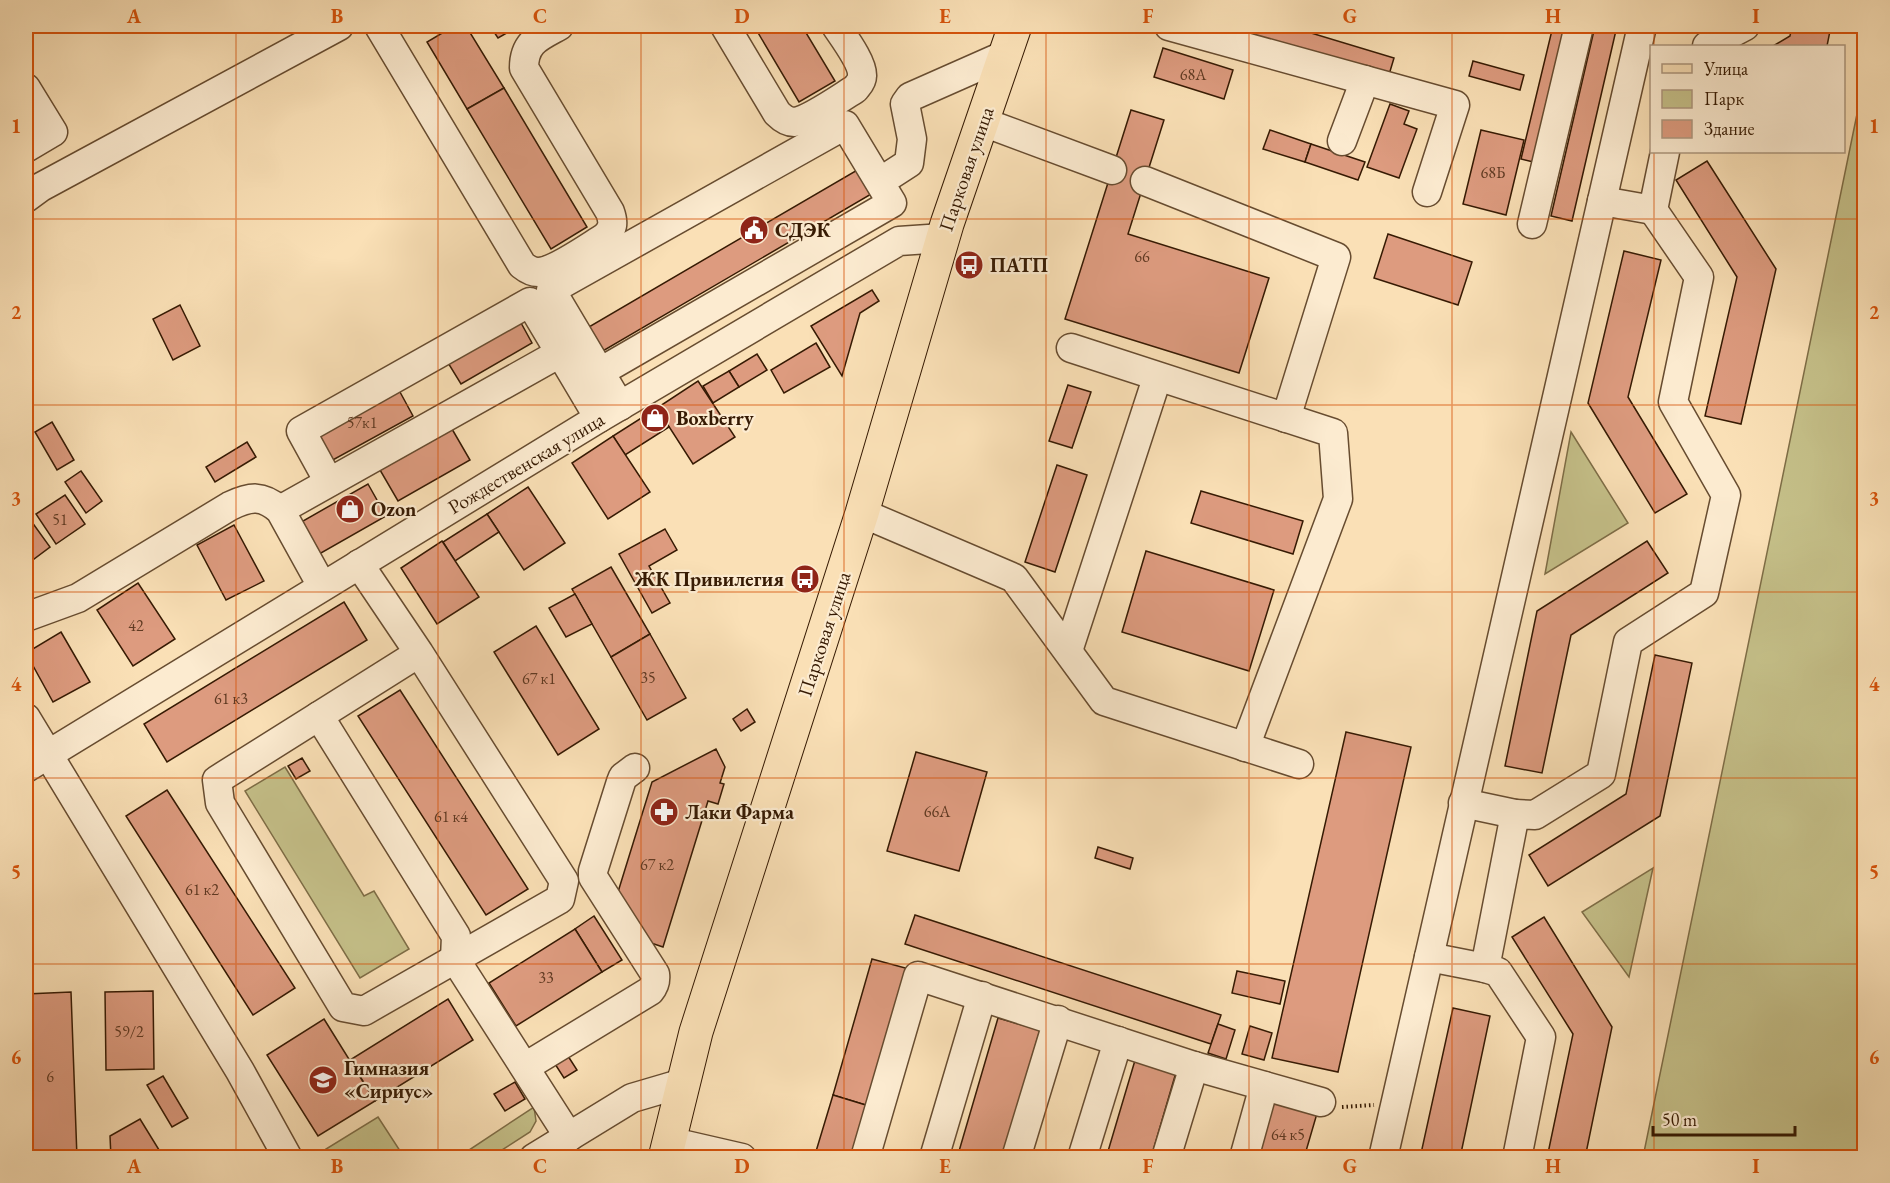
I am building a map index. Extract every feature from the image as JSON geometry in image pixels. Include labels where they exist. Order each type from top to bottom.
[{"type":"main road","name":"Парковая улица","points":[[667,1149],[696,1032],[862,513],[943,238],[1010,40]]},
{"type":"street","points":[[26,198],[41,187],[339,26]]},
{"type":"street","points":[[379,26],[522,265],[537,273],[549,271],[605,237],[611,230],[613,221],[610,212],[524,68],[524,57],[528,47],[535,40],[559,26]]},
{"type":"street","points":[[725,26],[777,113],[783,119],[792,122],[802,120],[855,89],[861,82],[859,64],[836,26]]},
{"type":"street","points":[[1169,26],[1455,105],[1427,192]]},
{"type":"street","points":[[1532,224],[1579,26]]},
{"type":"street","points":[[1709,45],[1745,26]]},
{"type":"street","points":[[892,174],[909,163],[912,139],[905,104],[910,97],[1010,40]]},
{"type":"street","points":[[1383,1158],[1602,201],[1644,42]]},
{"type":"street","points":[[1342,141],[1365,80]]},
{"type":"street","points":[[26,88],[53,132],[26,148]]},
{"type":"street","points":[[982,122],[1112,170]]},
{"type":"street","points":[[600,372],[892,203],[845,125],[551,290],[600,372],[609,412]]},
{"type":"street","points":[[1653,210],[1665,153]]},
{"type":"street","points":[[1145,181],[1336,257],[1286,418]]},
{"type":"street","points":[[1463,803],[1515,814],[1535,815],[1601,774],[1628,642],[1704,593],[1726,495],[1673,402],[1699,277],[1653,210],[1602,201]]},
{"type":"street","name":"Рождественская улица","points":[[37,761],[609,412],[899,241],[943,238]]},
{"type":"street","points":[[818,246],[838,277]]},
{"type":"street","points":[[329,482],[301,431],[530,302],[560,353],[609,412]]},
{"type":"street","points":[[718,304],[739,336]]},
{"type":"street","points":[[1071,348],[1157,378],[1334,433],[1338,499],[1245,747]]},
{"type":"street","points":[[280,510],[560,353]]},
{"type":"street","points":[[1068,651],[1157,378]]},
{"type":"street","points":[[26,617],[78,598],[245,499],[258,498],[269,501],[280,510],[322,586]]},
{"type":"street","points":[[862,513],[1014,578],[1104,701],[1299,764]]},
{"type":"street","points":[[359,564],[419,653],[564,881],[560,899],[364,1011],[343,1006],[220,803],[217,780],[419,653]]},
{"type":"street","points":[[319,716],[456,936],[455,959],[569,1137]]},
{"type":"street","points":[[26,718],[37,761],[240,1071],[288,1158]]},
{"type":"street","points":[[525,1066],[650,991],[654,986],[655,974],[593,877],[621,782],[623,777],[635,768]]},
{"type":"street","points":[[1485,968],[1515,814]]},
{"type":"street","points":[[1428,957],[1498,972],[1541,1036],[1517,1158]]},
{"type":"street","points":[[865,1158],[918,976],[1194,1066],[1321,1102]]},
{"type":"street","points":[[934,1158],[982,996]]},
{"type":"street","points":[[1016,1158],[1058,1020]]},
{"type":"street","points":[[1082,1158],[1118,1041]]},
{"type":"street","points":[[1166,1158],[1194,1066]]},
{"type":"street","points":[[534,1158],[632,1098],[682,1083]]},
{"type":"street","points":[[1244,1158],[1264,1086]]},
{"type":"street","points":[[667,1149],[741,1158]]},
{"type":"path","points":[[1321,1102],[1342,1107],[1381,1105]]},
{"type":"green space","points":[[1864,80],[1864,1157],[1643,1157]]},
{"type":"green space","points":[[1571,432],[1628,523],[1545,574]]},
{"type":"green space","points":[[285,767],[364,896],[374,891],[409,949],[360,978],[245,791]]},
{"type":"green space","points":[[1653,868],[1629,977],[1582,912]]},
{"type":"green space","points":[[534,1107],[536,1121],[530,1132],[491,1157],[457,1158]]},
{"type":"green space","points":[[378,1117],[404,1157],[331,1157],[326,1149]]},
{"type":"building","points":[[454,26],[466,26],[504,88],[467,109],[427,42]]},
{"type":"building","points":[[490,26],[519,26],[498,38]]},
{"type":"building","points":[[754,26],[802,26],[835,81],[799,102]]},
{"type":"building","points":[[1255,26],[1288,26],[1394,58],[1388,78],[1252,36]]},
{"type":"building","points":[[1553,26],[1575,26],[1542,164],[1521,159]]},
{"type":"building","points":[[1595,26],[1617,26],[1572,221],[1551,216]]},
{"type":"building","points":[[1792,26],[1831,26],[1827,45],[1775,45],[1790,36]]},
{"type":"building","points":[[1163,48],[1233,70],[1224,99],[1154,77]]},
{"type":"building","points":[[1473,61],[1524,75],[1520,90],[1469,76]]},
{"type":"building","points":[[504,88],[587,227],[551,249],[467,109]]},
{"type":"building","points":[[1390,104],[1409,111],[1404,124],[1417,129],[1399,178],[1367,167]]},
{"type":"building","points":[[1131,110],[1164,120],[1128,234],[1269,278],[1239,373],[1065,319]]},
{"type":"building","points":[[1270,130],[1311,144],[1305,162],[1263,149]]},
{"type":"building","points":[[1481,130],[1524,140],[1506,215],[1463,204]]},
{"type":"building","points":[[1311,144],[1365,162],[1358,180],[1305,162]]},
{"type":"building","points":[[1707,161],[1776,269],[1741,424],[1705,416],[1737,277],[1676,180]]},
{"type":"building","points":[[859,169],[873,193],[596,355],[582,331]]},
{"type":"building","points":[[1388,234],[1472,262],[1458,305],[1374,278]]},
{"type":"building","points":[[1624,251],[1661,260],[1628,397],[1687,494],[1655,513],[1588,403]]},
{"type":"building","points":[[26,279],[31,279],[33,373],[26,374]]},
{"type":"building","points":[[872,290],[879,301],[860,313],[842,376],[811,326]]},
{"type":"building","points":[[180,305],[200,346],[173,360],[153,319]]},
{"type":"building","points":[[515,312],[532,343],[461,384],[442,353]]},
{"type":"building","points":[[816,343],[830,367],[784,393],[771,370]]},
{"type":"building","points":[[757,354],[767,370],[739,387],[729,371]]},
{"type":"building","points":[[729,371],[739,387],[713,403],[703,386]]},
{"type":"building","points":[[394,381],[413,416],[331,461],[312,427]]},
{"type":"building","points":[[698,381],[735,437],[693,464],[657,408]]},
{"type":"building","points":[[1068,385],[1091,392],[1072,448],[1049,441]]},
{"type":"building","points":[[657,408],[669,427],[625,455],[613,436]]},
{"type":"building","points":[[52,422],[74,460],[57,470],[35,432]]},
{"type":"building","points":[[452,429],[470,460],[398,501],[380,470]]},
{"type":"building","points":[[613,436],[650,492],[608,519],[572,463]]},
{"type":"building","points":[[247,442],[256,457],[215,482],[206,467]]},
{"type":"building","points":[[1057,465],[1087,475],[1055,572],[1025,562]]},
{"type":"building","points":[[81,471],[102,501],[86,513],[65,482]]},
{"type":"building","points":[[368,484],[386,516],[314,557],[296,525]]},
{"type":"building","points":[[528,487],[565,543],[524,570],[487,514]]},
{"type":"building","points":[[1201,491],[1303,521],[1293,554],[1191,523]]},
{"type":"building","points":[[65,495],[85,524],[56,544],[36,514]]},
{"type":"building","points":[[487,514],[499,532],[455,561],[443,542]]},
{"type":"building","points":[[29,518],[50,547],[26,565],[26,521]]},
{"type":"building","points":[[234,525],[264,581],[226,600],[197,545]]},
{"type":"building","points":[[665,529],[677,550],[649,566],[670,603],[652,613],[619,554]]},
{"type":"building","points":[[442,541],[479,597],[437,624],[401,568]]},
{"type":"building","points":[[1647,541],[1668,573],[1571,635],[1542,773],[1505,766],[1537,611]]},
{"type":"building","points":[[1146,551],[1274,590],[1249,671],[1122,632]]},
{"type":"building","points":[[611,567],[650,634],[611,657],[572,589]]},
{"type":"building","points":[[138,583],[175,639],[133,666],[97,610]]},
{"type":"building","points":[[575,594],[592,624],[566,637],[549,608]]},
{"type":"building","points":[[344,602],[367,640],[167,762],[144,724]]},
{"type":"building","points":[[536,626],[599,729],[558,755],[494,652]]},
{"type":"building","points":[[61,632],[90,682],[53,702],[26,653]]},
{"type":"building","points":[[650,634],[686,698],[647,720],[611,657]]},
{"type":"building","points":[[1655,655],[1692,663],[1660,816],[1548,886],[1529,855],[1626,794]]},
{"type":"building","points":[[400,690],[528,889],[486,915],[358,716]]},
{"type":"building","points":[[747,709],[755,722],[741,731],[733,719]]},
{"type":"building","points":[[1346,732],[1411,747],[1338,1072],[1272,1058]]},
{"type":"building","points":[[716,749],[725,767],[720,783],[724,784],[718,804],[708,801],[663,947],[639,939],[618,892],[652,782]]},
{"type":"building","points":[[916,752],[987,772],[959,871],[887,851]]},
{"type":"building","points":[[302,758],[310,771],[296,779],[288,766]]},
{"type":"building","points":[[167,790],[295,988],[253,1015],[126,816]]},
{"type":"building","points":[[1098,847],[1133,858],[1130,869],[1095,858]]},
{"type":"building","points":[[915,915],[1221,1015],[1211,1044],[905,944]]},
{"type":"building","points":[[594,916],[622,960],[602,972],[575,929]]},
{"type":"building","points":[[1544,917],[1612,1027],[1585,1158],[1547,1158],[1573,1034],[1512,937]]},
{"type":"building","points":[[575,929],[602,972],[516,1026],[489,983]]},
{"type":"building","points":[[872,959],[909,969],[869,1106],[833,1095]]},
{"type":"building","points":[[1237,971],[1285,981],[1280,1004],[1232,993]]},
{"type":"building","points":[[153,991],[154,1069],[106,1070],[105,992]]},
{"type":"building","points":[[71,992],[77,1158],[26,1158],[26,994]]},
{"type":"building","points":[[448,999],[473,1040],[375,1101],[350,1060]]},
{"type":"building","points":[[1453,1008],[1490,1016],[1460,1158],[1420,1158]]},
{"type":"building","points":[[998,1018],[1040,1030],[1002,1158],[957,1158]]},
{"type":"building","name":"Гимназия «Сириус»","points":[[324,1019],[375,1101],[318,1136],[267,1055]]},
{"type":"building","points":[[1218,1024],[1235,1030],[1226,1059],[1208,1053]]},
{"type":"building","points":[[1250,1026],[1272,1033],[1264,1060],[1242,1054]]},
{"type":"building","points":[[568,1056],[577,1070],[564,1078],[555,1064]]},
{"type":"building","points":[[1136,1057],[1177,1069],[1151,1158],[1106,1158]]},
{"type":"building","points":[[163,1076],[188,1118],[172,1127],[147,1085]]},
{"type":"building","points":[[515,1082],[525,1099],[505,1111],[494,1094]]},
{"type":"building","points":[[833,1095],[869,1106],[853,1158],[814,1158]]},
{"type":"building","points":[[1275,1097],[1318,1110],[1304,1158],[1257,1158]]},
{"type":"building","points":[[140,1119],[164,1158],[111,1158],[110,1136]]},
{"type":"place","name":"СДЭК","points":[[754,230]]},
{"type":"place","name":"ПАТП","points":[[969,265]]},
{"type":"place","name":"Boxberry","points":[[655,418]]},
{"type":"place","name":"Ozon","points":[[350,509]]},
{"type":"place","name":"ЖК Привилегия","points":[[805,579]]},
{"type":"place","name":"Лаки Фарма","points":[[664,812]]},
{"type":"place","name":"Гимназия «Сириус»","points":[[323,1080]]}]
